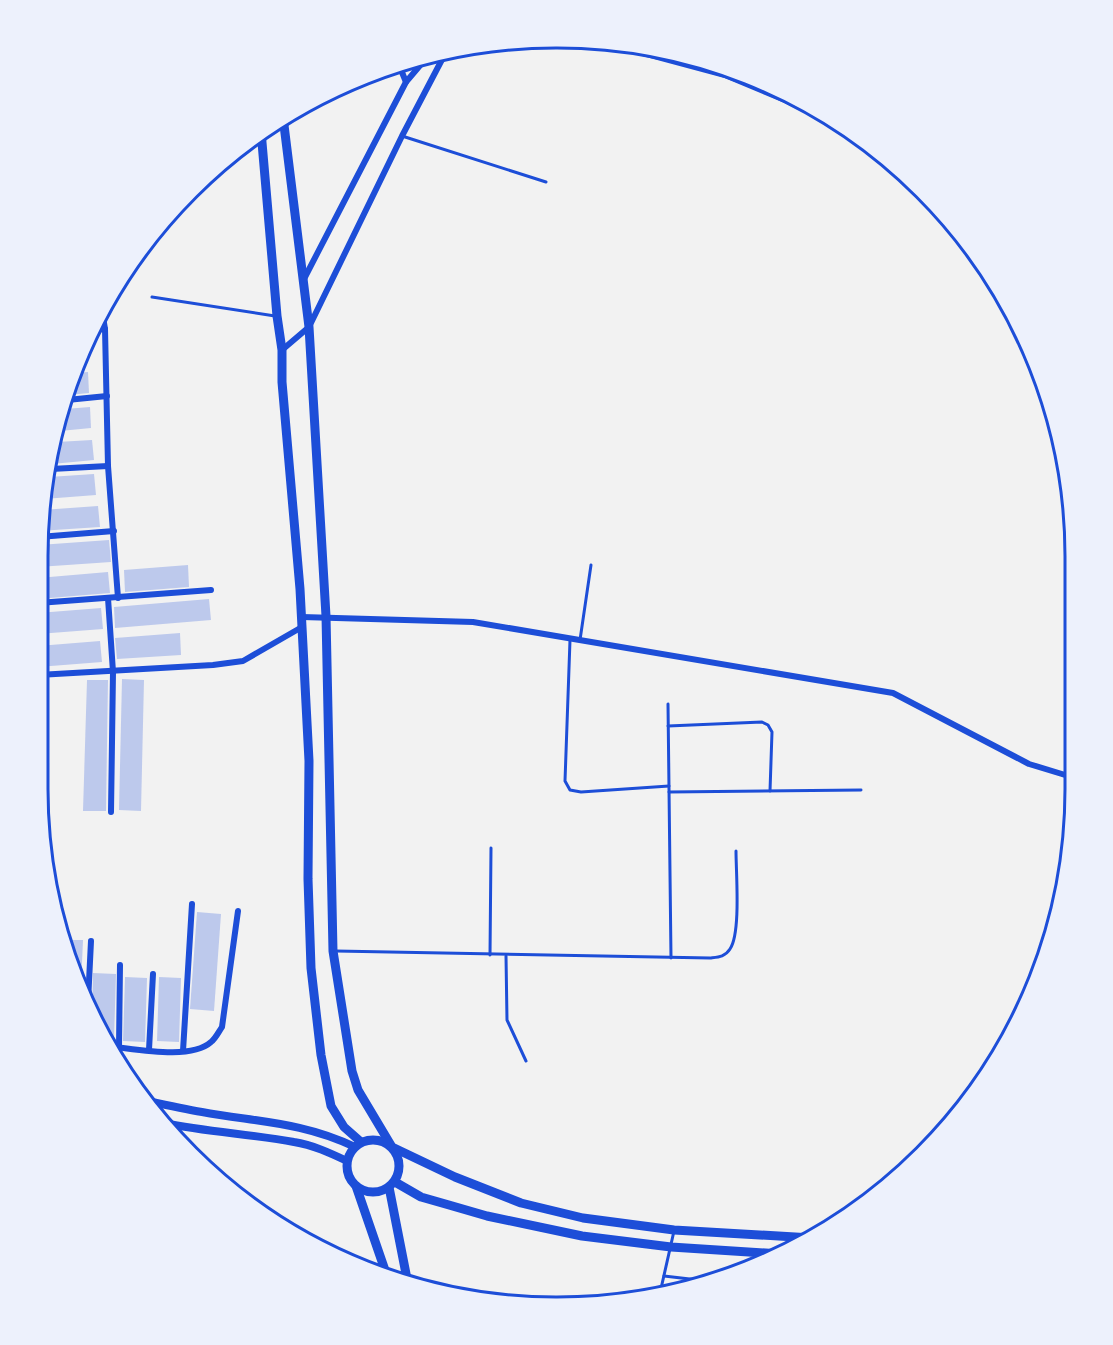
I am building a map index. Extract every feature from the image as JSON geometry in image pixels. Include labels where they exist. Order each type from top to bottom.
[{"type":"main road","points":[[284,127],[309,327],[326,616],[333,951],[355,1081],[368,1110],[396,1153],[400,1167],[392,1185],[406,1274]]},
{"type":"main road","points":[[262,142],[282,350],[282,381],[302,616],[309,761],[308,879],[311,968],[320,1045],[331,1106],[358,1144]]},
{"type":"main road","points":[[384,1266],[356,1186],[347,1170],[347,1161],[358,1144],[377,1140],[455,1177],[548,1211],[674,1230],[796,1237]]},
{"type":"main road","points":[[356,1186],[366,1191],[378,1192],[392,1185],[421,1197],[487,1216],[582,1236],[671,1247],[763,1253]]},
{"type":"street","points":[[282,350],[309,327],[441,62]]},
{"type":"street","points":[[677,62],[696,68]]},
{"type":"street","points":[[302,282],[406,82],[419,67]]},
{"type":"street","points":[[402,72],[406,82]]},
{"type":"street","points":[[104,324],[108,466],[118,598]]},
{"type":"street","points":[[73,399],[107,396]]},
{"type":"street","points":[[56,469],[108,466]]},
{"type":"street","points":[[49,536],[114,531]]},
{"type":"street","points":[[48,602],[211,590]]},
{"type":"street","points":[[108,598],[113,672],[111,812]]},
{"type":"street","points":[[302,616],[473,622],[893,693],[1029,764],[1065,775]]},
{"type":"street","points":[[48,675],[113,672],[243,661],[302,627]]},
{"type":"street","points":[[183,1051],[192,904]]},
{"type":"street","points":[[120,965],[119,1047],[149,1050],[196,1050],[211,1042],[222,1027],[237,911]]},
{"type":"street","points":[[89,987],[91,941]]},
{"type":"street","points":[[149,1050],[153,974]]},
{"type":"street","points":[[157,1103],[304,1128],[358,1144]]},
{"type":"street","points":[[175,1125],[295,1142],[323,1150],[347,1161]]},
{"type":"lane","points":[[402,136],[546,182]]},
{"type":"lane","points":[[152,297],[277,316]]},
{"type":"lane","points":[[580,640],[591,565]]},
{"type":"lane","points":[[570,638],[566,782],[570,790],[581,792],[669,786]]},
{"type":"lane","points":[[668,704],[671,958]]},
{"type":"lane","points":[[668,726],[762,722],[768,725],[772,732],[770,791]]},
{"type":"lane","points":[[669,792],[861,790]]},
{"type":"lane","points":[[490,955],[492,848]]},
{"type":"lane","points":[[333,951],[506,956],[671,958],[724,956],[730,950],[735,936],[736,851]]},
{"type":"lane","points":[[506,956],[507,1020],[526,1061]]},
{"type":"lane","points":[[662,1286],[674,1230]]},
{"type":"lane","points":[[664,1276],[691,1279]]},
{"type":"building","points":[[83,372],[88,372],[89,393],[75,394],[75,393]]},
{"type":"building","points":[[90,407],[91,428],[64,431],[70,409]]},
{"type":"building","points":[[92,440],[94,460],[57,464],[61,442]]},
{"type":"building","points":[[94,474],[96,495],[51,498],[54,477]]},
{"type":"building","points":[[98,506],[100,527],[49,530],[50,509]]},
{"type":"building","points":[[109,540],[111,562],[48,566],[48,544]]},
{"type":"building","points":[[188,565],[189,587],[125,592],[124,570]]},
{"type":"building","points":[[108,572],[110,593],[48,598],[48,577]]},
{"type":"building","points":[[209,599],[211,620],[115,628],[114,607]]},
{"type":"building","points":[[101,608],[103,629],[48,633],[48,612]]},
{"type":"building","points":[[180,633],[181,655],[117,659],[115,638]]},
{"type":"building","points":[[100,641],[102,662],[48,666],[48,645]]},
{"type":"building","points":[[122,679],[144,680],[141,811],[119,810]]},
{"type":"building","points":[[87,680],[108,680],[106,811],[83,811]]},
{"type":"building","points":[[197,912],[221,914],[214,1011],[190,1009]]},
{"type":"building","points":[[71,940],[83,940],[82,969]]},
{"type":"building","points":[[93,973],[116,974],[114,1038],[100,1013],[92,996]]},
{"type":"building","points":[[125,977],[147,978],[145,1042],[123,1041]]},
{"type":"building","points":[[159,977],[181,978],[179,1042],[157,1041]]}]
